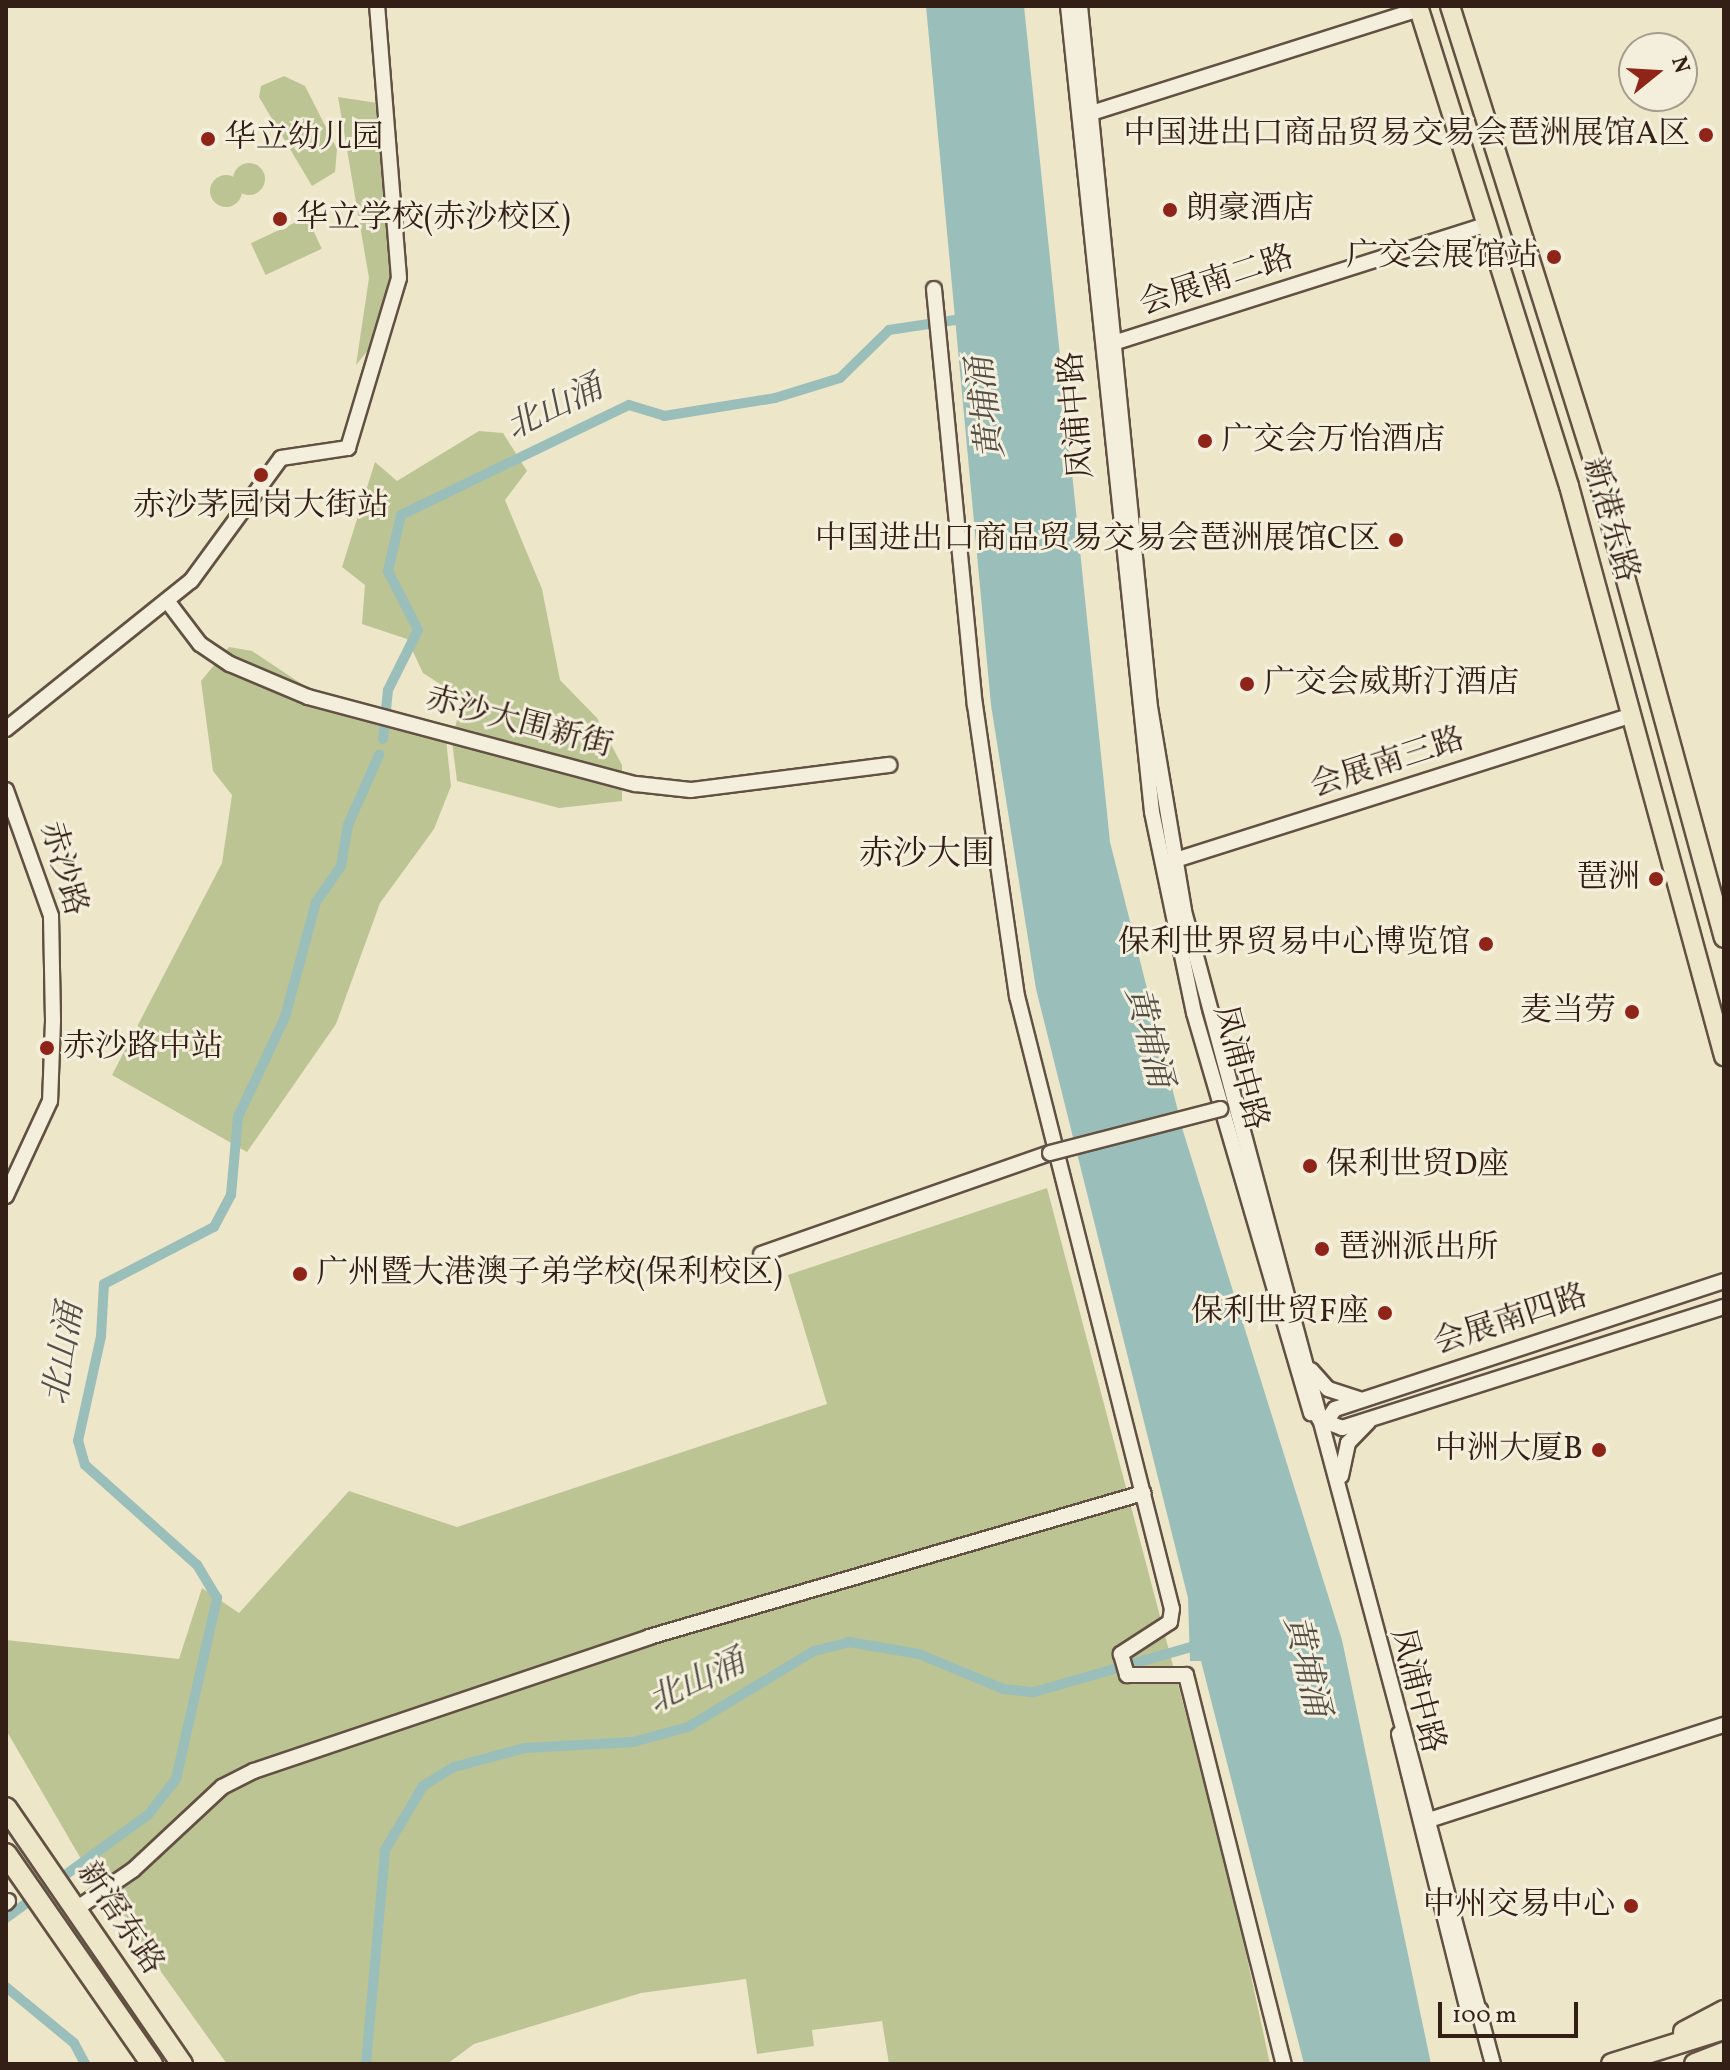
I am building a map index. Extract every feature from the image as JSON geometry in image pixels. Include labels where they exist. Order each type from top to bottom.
[{"type":"highway","name":"新滘东路","points":[[6,1808],[180,2061]]},
{"type":"highway","name":"新滘东路","points":[[6,1854],[152,2064]]},
{"type":"highway","points":[[1642,2054],[1724,2011]]},
{"type":"highway","points":[[1612,2064],[1724,2029]]},
{"type":"highway","points":[[1695,2064],[1724,2053]]},
{"type":"main road","name":"新港东路","points":[[1450,6],[1594,463],[1724,938]]},
{"type":"main road","name":"新港东路","points":[[1418,8],[1488,224],[1632,715],[1724,1056]]},
{"type":"street","points":[[6,729],[168,602],[202,568],[278,461],[348,448],[397,293],[399,234],[377,6]]},
{"type":"street","name":"凤浦中路","points":[[1068,6],[1084,116],[1106,345],[1133,683],[1168,862],[1220,1109],[1321,1446],[1493,2064]]},
{"type":"street","name":"凤浦中路","points":[[1080,6],[1084,116]]},
{"type":"street","points":[[1084,116],[1418,8]]},
{"type":"street","name":"会展南二路","points":[[1106,345],[1488,224]]},
{"type":"street","points":[[934,289],[975,705],[1017,996],[1173,1615],[1121,1654],[1127,1675],[1186,1675],[1284,2064]]},
{"type":"street","name":"赤沙大围新街","points":[[168,602],[220,658],[308,697],[636,784],[691,790],[889,765]]},
{"type":"street","name":"会展南三路","points":[[1168,862],[1632,715]]},
{"type":"street","name":"赤沙路","points":[[6,790],[51,916],[53,1021],[50,1101],[6,1196]]},
{"type":"street","name":"凤浦中路","points":[[1168,862],[1218,1054],[1340,1484],[1427,1820]]},
{"type":"street","points":[[761,1254],[1050,1153],[1220,1109]]},
{"type":"street","name":"会展南四路","points":[[1724,1281],[1335,1409],[1323,1424],[1335,1429],[1370,1419],[1724,1307]]},
{"type":"street","points":[[1306,1363],[1328,1389],[1364,1399]]},
{"type":"street","points":[[1309,1406],[1323,1424],[1321,1446]]},
{"type":"street","points":[[1340,1484],[1348,1443],[1370,1419]]},
{"type":"street","points":[[72,1903],[133,1870],[222,1787],[254,1771],[649,1637],[1143,1493]]},
{"type":"street","points":[[1427,1820],[1724,1725]]},
{"type":"green space","points":[[284,76],[305,86],[337,149],[335,172],[312,186],[259,97],[261,86]]},
{"type":"green space","points":[[338,97],[377,103],[390,195],[394,278],[374,343],[356,365],[369,278]]},
{"type":"green space","points":[[249,163],[260,168],[265,179],[260,190],[249,195],[238,190],[233,179],[238,168]]},
{"type":"green space","points":[[226,175],[237,180],[242,191],[237,202],[226,207],[215,202],[210,191],[215,180]]},
{"type":"green space","points":[[307,217],[322,249],[266,275],[251,243]]},
{"type":"green space","points":[[479,431],[503,433],[527,471],[505,500],[542,589],[560,680],[597,718],[622,765],[622,801],[559,808],[457,781],[452,741],[462,698],[423,673],[407,639],[362,624],[365,585],[342,567],[375,462],[397,481]]},
{"type":"green space","points":[[229,647],[252,651],[339,709],[446,739],[451,786],[434,829],[380,903],[336,1024],[247,1152],[112,1075],[222,863],[232,795],[213,771],[201,681]]},
{"type":"green space","points":[[1047,1188],[1233,1893],[1270,2064],[889,2064],[882,2021],[812,2030],[814,2046],[757,2054],[746,1979],[641,1993],[474,2044],[447,2064],[227,2064],[84,1864],[6,1730],[6,1640],[179,1659],[202,1588],[239,1613],[349,1491],[457,1527],[827,1404],[788,1275]]},
{"type":"water","name":"黄埔涌","points":[[926,6],[1024,6],[1110,842],[1183,1131],[1342,1640],[1431,2064],[1304,2064],[1201,1661],[1190,1661],[1188,1598],[1036,989],[991,705]]},
{"type":"waterway","name":"北山涌","points":[[383,739],[388,690],[418,630],[388,571],[401,515],[629,405],[664,416],[775,398],[840,378],[889,330],[968,318]]},
{"type":"waterway","name":"北山涌","points":[[6,1918],[148,1815],[176,1779],[217,1598],[197,1565],[85,1465],[78,1441],[101,1336],[104,1284],[214,1227],[231,1195],[238,1117],[285,1017],[316,902],[341,866],[348,825],[379,755]]},
{"type":"waterway","name":"北山涌","points":[[366,2064],[385,1850],[423,1786],[454,1767],[525,1748],[633,1742],[688,1727],[814,1651],[849,1642],[919,1654],[1003,1689],[1034,1692],[1198,1645]]},
{"type":"waterway","name":"北山涌","points":[[6,1987],[74,2043],[85,2064]]},
{"type":"place","name":"中国进出口商品贸易交易会琶洲展馆A区","points":[[1706,135]]},
{"type":"place","name":"华立幼儿园","points":[[208,139]]},
{"type":"place","name":"朗豪酒店","points":[[1170,210]]},
{"type":"place","name":"华立学校(赤沙校区)","points":[[280,219]]},
{"type":"place","name":"广交会展馆站","points":[[1554,257]]},
{"type":"place","name":"广交会万怡酒店","points":[[1205,441]]},
{"type":"place","name":"赤沙茅园岗大街站","points":[[261,475]]},
{"type":"place","name":"中国进出口商品贸易交易会琶洲展馆C区","points":[[1396,540]]},
{"type":"place","name":"广交会威斯汀酒店","points":[[1247,684]]},
{"type":"place","name":"琶洲","points":[[1656,879]]},
{"type":"place","name":"保利世界贸易中心博览馆","points":[[1486,944]]},
{"type":"place","name":"麦当劳","points":[[1632,1012]]},
{"type":"place","name":"赤沙路中站","points":[[47,1048]]},
{"type":"place","name":"保利世贸D座","points":[[1310,1166]]},
{"type":"place","name":"琶洲派出所","points":[[1322,1249]]},
{"type":"place","name":"广州暨大港澳子弟学校(保利校区)","points":[[300,1274]]},
{"type":"place","name":"保利世贸F座","points":[[1385,1313]]},
{"type":"place","name":"中洲大厦B","points":[[1599,1450]]},
{"type":"place","name":"中州交易中心","points":[[1631,1906]]},
{"type":"district","name":"赤沙大围","points":[[927,856]]}]
